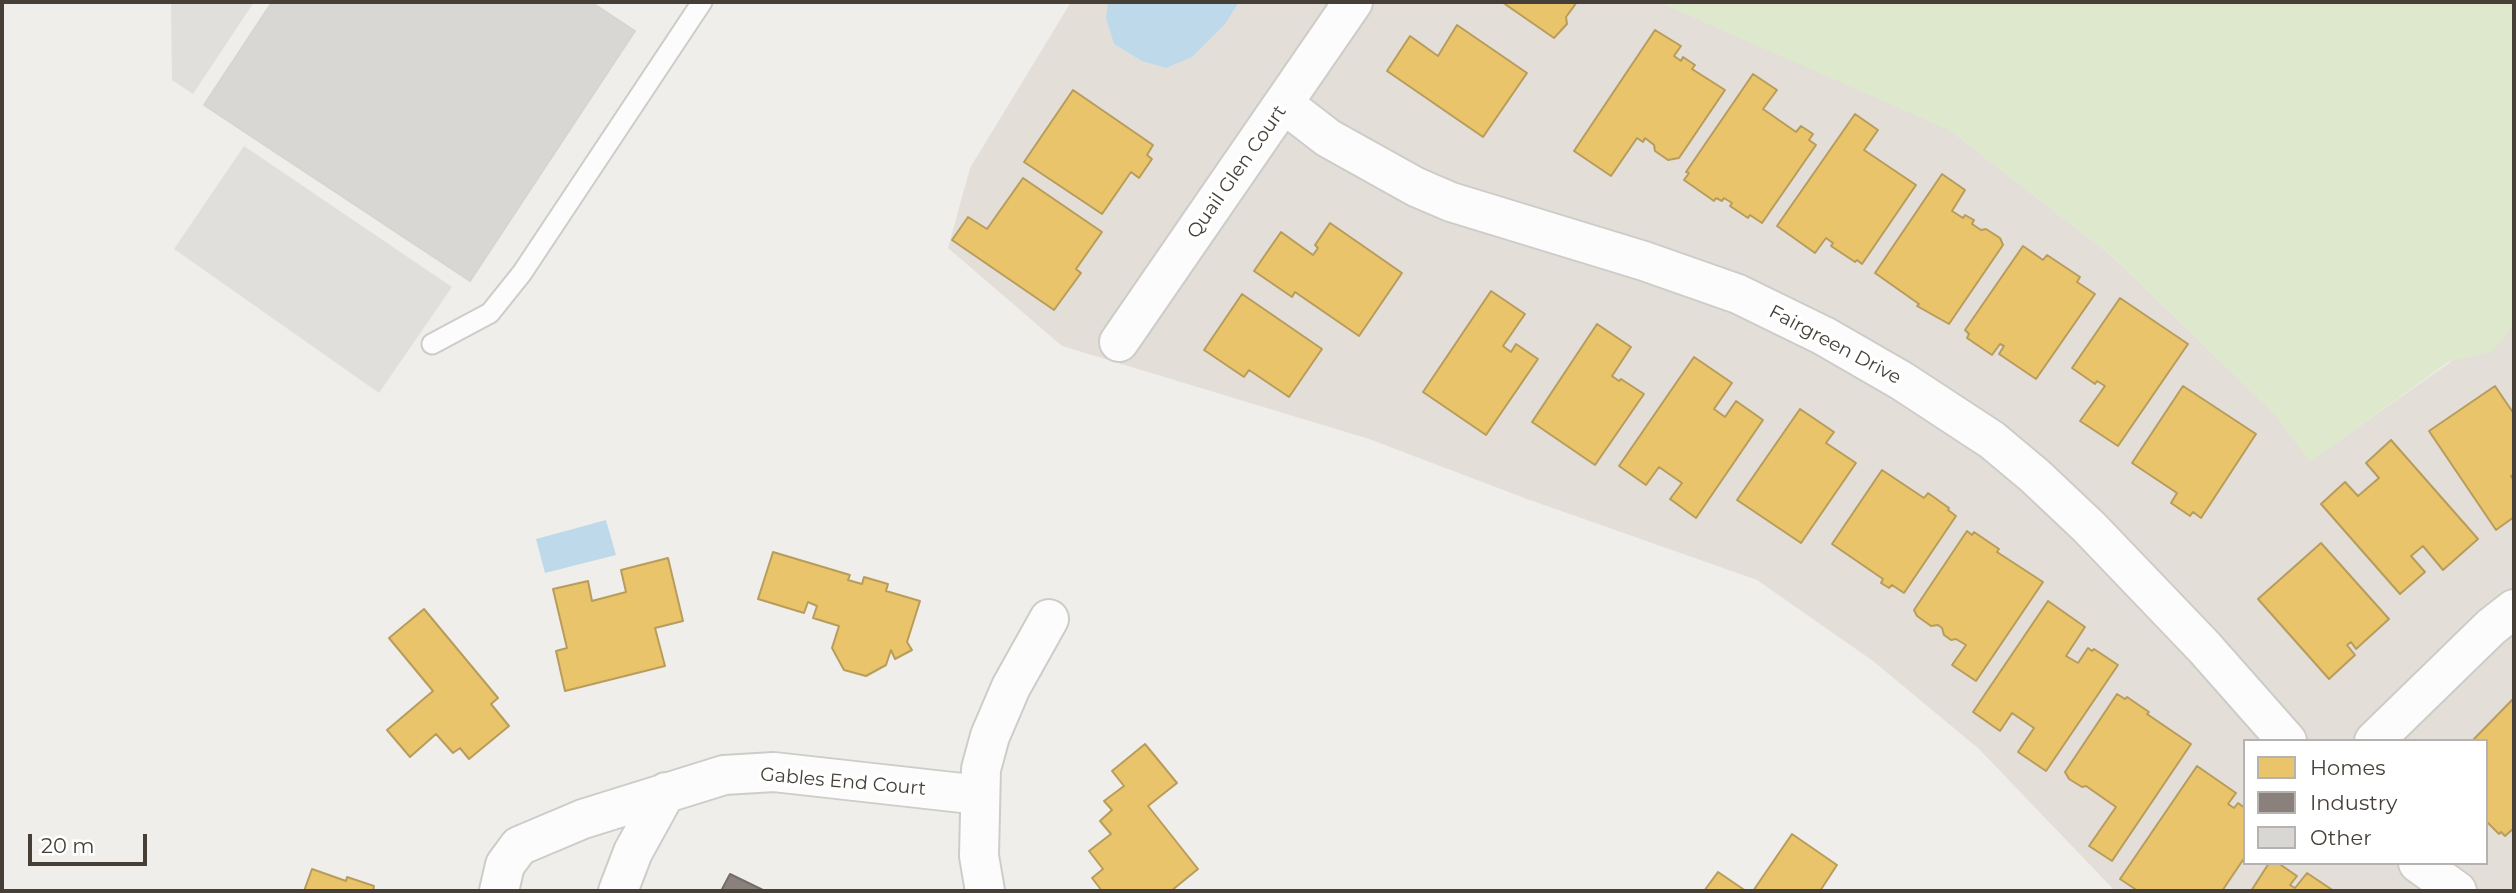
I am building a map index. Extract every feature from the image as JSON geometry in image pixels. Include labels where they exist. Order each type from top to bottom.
[{"type":"street","name":"Quail Glen Court","points":[[1119,342],[1353,2]]},
{"type":"street","name":"Fairgreen Drive","points":[[1284,104],[1328,138],[1416,187],[1451,202],[1644,261],[1738,294],[1824,336],[1902,381],[1992,440],[2035,476],[2089,527],[2204,647],[2285,739]]},
{"type":"street","points":[[2376,739],[2491,627],[2514,609]]},
{"type":"street","points":[[985,891],[979,856],[981,769],[990,736],[1011,687],[1049,619]]},
{"type":"street","name":"Gables End Court","points":[[499,891],[505,865],[519,846],[583,819],[724,775],[774,772],[980,795]]},
{"type":"street","points":[[618,891],[633,852],[666,792]]},
{"type":"street","points":[[2421,865],[2457,891]]},
{"type":"lane","points":[[432,344],[490,313],[522,272],[702,2]]},
{"type":"shaded area","points":[[171,2],[254,2],[193,94],[172,80]]},
{"type":"shaded area","points":[[1071,2],[1676,2],[1897,89],[2113,257],[2274,413],[2310,461],[2514,317],[2514,891],[2115,891],[1979,749],[1873,661],[1757,580],[1527,499],[1369,439],[1062,346],[948,248],[970,168]]},
{"type":"shaded area","points":[[244,146],[452,287],[379,393],[174,249]]},
{"type":"green space","points":[[1658,2],[2514,2],[2514,325],[2493,351],[2448,362],[2310,462],[2274,413],[2113,257],[1951,131]]},
{"type":"water","points":[[1108,2],[1239,2],[1225,24],[1192,57],[1166,68],[1142,61],[1114,44],[1106,18]]},
{"type":"water","points":[[606,520],[616,555],[545,573],[536,539]]},
{"type":"building: Homes","points":[[1502,2],[1577,2],[1566,17],[1567,24],[1554,38]]},
{"type":"building: Homes","points":[[1457,25],[1527,73],[1483,137],[1387,71],[1410,36],[1438,56]]},
{"type":"building: Homes","points":[[1655,30],[1681,46],[1674,56],[1681,61],[1683,57],[1695,65],[1692,69],[1725,90],[1679,158],[1668,160],[1655,151],[1654,145],[1645,138],[1643,142],[1637,138],[1611,176],[1574,151]]},
{"type":"building: Homes","points":[[1753,74],[1777,90],[1763,109],[1796,132],[1801,126],[1813,134],[1809,140],[1816,145],[1762,223],[1750,215],[1748,218],[1730,206],[1732,203],[1724,198],[1722,201],[1716,198],[1714,201],[1684,180],[1689,173],[1686,172]]},
{"type":"building: Homes","points":[[1073,90],[1153,145],[1147,155],[1152,159],[1139,178],[1131,172],[1102,214],[1024,162]]},
{"type":"building: Homes","points":[[1855,114],[1878,130],[1864,150],[1916,185],[1862,264],[1831,246],[1833,243],[1826,238],[1815,253],[1777,226]]},
{"type":"building: Homes","points":[[1942,174],[1965,190],[1952,211],[1963,218],[1965,215],[1974,220],[1972,224],[2000,238],[2003,245],[1949,324],[1917,306],[1919,304],[1875,273]]},
{"type":"building: Homes","points":[[1023,178],[1102,232],[1076,269],[1081,273],[1054,310],[952,240],[968,217],[987,229]]},
{"type":"building: Homes","points":[[1330,223],[1402,273],[1359,336],[1295,292],[1292,297],[1254,271],[1281,232],[1313,255],[1318,248],[1315,245]]},
{"type":"building: Homes","points":[[2023,246],[2043,260],[2047,255],[2080,277],[2077,282],[2095,294],[2036,379],[1999,354],[2004,346],[2000,344],[1992,355],[1967,338],[1969,334],[1965,330]]},
{"type":"building: Homes","points":[[1491,291],[1525,314],[1503,346],[1511,352],[1516,344],[1538,359],[1486,435],[1423,392]]},
{"type":"building: Homes","points":[[1242,294],[1322,349],[1289,397],[1249,370],[1244,377],[1204,350]]},
{"type":"building: Homes","points":[[2120,298],[2188,344],[2118,446],[2080,421],[2105,386],[2097,381],[2095,384],[2072,368]]},
{"type":"building: Homes","points":[[1597,324],[1631,347],[1612,376],[1644,394],[1595,465],[1532,422]]},
{"type":"building: Homes","points":[[1694,357],[1732,383],[1714,409],[1725,417],[1736,401],[1763,420],[1696,518],[1670,499],[1682,483],[1659,467],[1646,485],[1619,466]]},
{"type":"building: Homes","points":[[2183,386],[2256,434],[2201,518],[2193,512],[2190,516],[2171,503],[2177,493],[2132,463]]},
{"type":"building: Homes","points":[[2495,386],[2514,414],[2514,474],[2511,476],[2514,481],[2514,517],[2496,530],[2429,431]]},
{"type":"building: Homes","points":[[1800,409],[1834,432],[1826,443],[1856,463],[1801,543],[1737,500]]},
{"type":"building: Homes","points":[[2391,440],[2478,539],[2443,570],[2423,546],[2411,556],[2425,572],[2400,594],[2321,504],[2345,482],[2358,496],[2379,478],[2366,463]]},
{"type":"building: Homes","points":[[1882,470],[1924,498],[1928,493],[1956,516],[1904,593],[1892,585],[1889,588],[1881,583],[1883,579],[1832,544]]},
{"type":"building: Homes","points":[[1967,531],[1972,535],[1974,532],[1999,549],[1997,552],[2043,582],[1976,681],[1952,665],[1966,645],[1956,639],[1951,640],[1944,635],[1942,628],[1938,625],[1931,626],[1917,616],[1914,610]]},
{"type":"building: Homes","points":[[2321,543],[2389,619],[2356,649],[2351,642],[2347,645],[2355,655],[2329,679],[2258,599]]},
{"type":"building: Homes","points":[[773,552],[850,575],[848,580],[862,584],[864,577],[888,584],[886,591],[920,601],[907,642],[912,650],[895,659],[891,650],[886,665],[866,676],[844,670],[832,648],[839,626],[813,618],[817,606],[808,602],[804,613],[758,599]]},
{"type":"building: Homes","points":[[668,558],[683,621],[655,628],[665,666],[565,691],[556,651],[567,648],[553,589],[588,581],[592,601],[626,592],[621,570]]},
{"type":"building: Homes","points":[[2048,601],[2085,627],[2066,656],[2078,663],[2088,648],[2092,651],[2094,649],[2118,665],[2046,771],[2018,752],[2034,728],[2012,713],[2000,731],[1973,712]]},
{"type":"building: Homes","points":[[424,609],[498,698],[491,704],[509,726],[469,759],[460,748],[453,753],[436,734],[410,757],[387,730],[433,691],[389,638]]},
{"type":"building: Homes","points":[[2117,694],[2125,699],[2127,697],[2191,744],[2112,861],[2089,846],[2116,807],[2086,786],[2082,787],[2069,779],[2065,772]]},
{"type":"building: Homes","points":[[2514,698],[2514,828],[2505,836],[2488,823],[2488,739],[2474,739]]},
{"type":"building: Homes","points":[[1145,744],[1177,783],[1148,806],[1198,869],[1171,891],[1102,891],[1092,878],[1103,869],[1089,851],[1111,834],[1100,821],[1112,810],[1104,801],[1124,786],[1112,771]]},
{"type":"building: Homes","points":[[2197,766],[2236,793],[2228,804],[2234,808],[2238,803],[2243,807],[2243,860],[2222,891],[2138,891],[2120,879]]},
{"type":"building: Homes","points":[[1792,834],[1837,865],[1820,891],[1753,891]]},
{"type":"building: Homes","points":[[2268,865],[2281,865],[2297,876],[2290,885],[2295,888],[2307,873],[2334,891],[2251,891]]},
{"type":"building: Homes","points":[[312,869],[346,881],[347,877],[374,886],[373,891],[304,891]]},
{"type":"building: Homes","points":[[1718,872],[1746,891],[1704,891]]},
{"type":"building: Industry","points":[[730,874],[765,891],[721,891]]},
{"type":"building: Other","points":[[272,2],[591,2],[635,31],[470,281],[204,105]]}]
